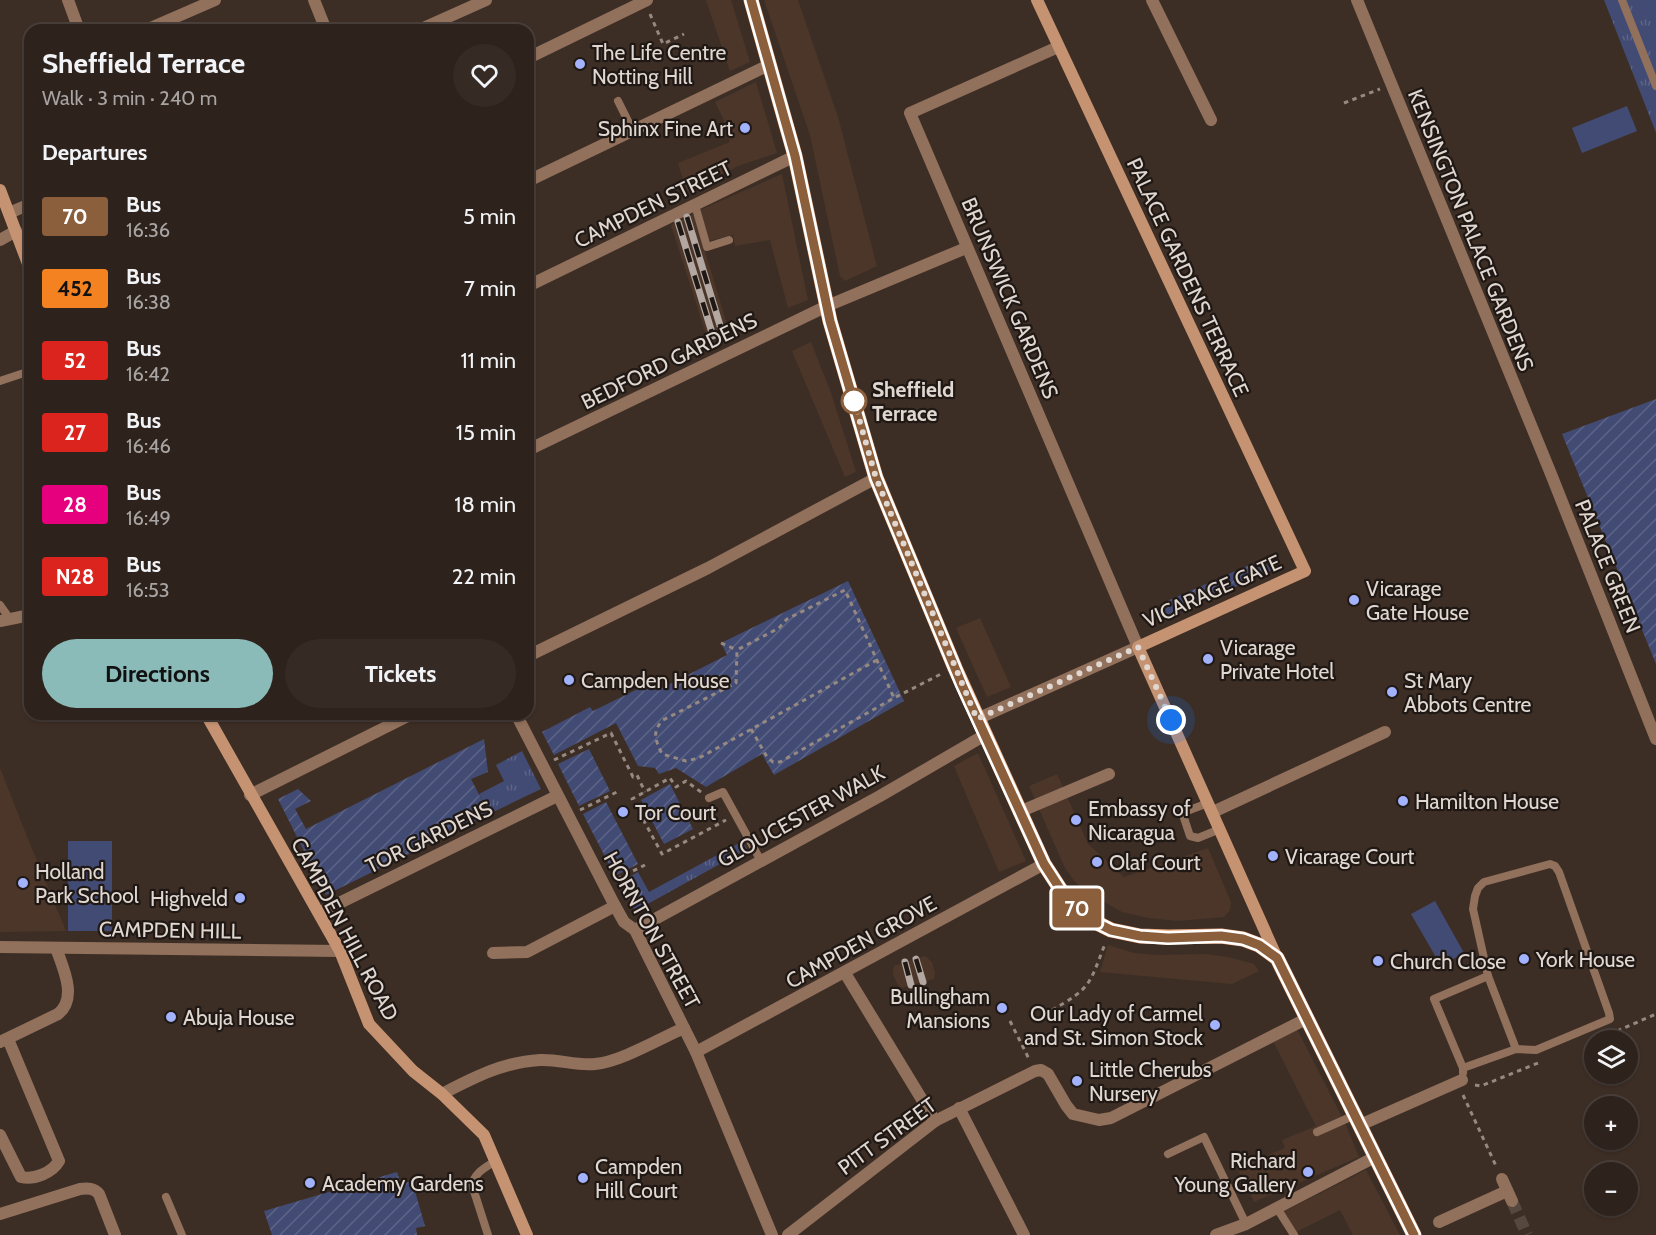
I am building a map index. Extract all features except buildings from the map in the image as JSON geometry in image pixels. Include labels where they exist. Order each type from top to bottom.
[{"type":"main road","points":[[751,0],[795,156],[827,306],[876,478],[977,719],[1044,864],[1066,898],[1091,920],[1111,930],[1140,936],[1168,938],[1221,936],[1243,939],[1259,945],[1277,958],[1414,1235]]},
{"type":"main road","name":"PALACE GARDENS TERRACE","points":[[1037,0],[1305,571]]},
{"type":"main road","points":[[0,190],[24,253]]},
{"type":"main road","name":"VICARAGE GATE","points":[[1277,958],[1138,647],[1305,571]]},
{"type":"main road","name":"CAMPDEN HILL ROAD","points":[[209,720],[340,951],[369,1024],[413,1071],[484,1135],[527,1235]]},
{"type":"street","points":[[68,0],[77,24]]},
{"type":"street","points":[[158,24],[196,4],[215,0]]},
{"type":"street","points":[[314,0],[324,24]]},
{"type":"street","points":[[432,24],[486,0]]},
{"type":"street","points":[[1152,0],[1211,120]]},
{"type":"street","name":"KENSINGTON PALACE GARDENS","points":[[1357,0],[1551,474]]},
{"type":"street","points":[[534,55],[646,1]]},
{"type":"street","name":"BRUNSWICK GARDENS","points":[[1058,47],[910,112],[966,248],[1138,647]]},
{"type":"street","points":[[534,178],[769,65]]},
{"type":"street","name":"CAMPDEN STREET","points":[[534,283],[795,156]]},
{"type":"street","points":[[9,213],[24,207]]},
{"type":"street","points":[[0,240],[16,231]]},
{"type":"street","name":"BEDFORD GARDENS","points":[[534,447],[827,306],[966,248]]},
{"type":"street","name":"PALACE GREEN","points":[[1551,474],[1656,739]]},
{"type":"street","points":[[534,653],[708,568],[876,478]]},
{"type":"street","points":[[5,620],[24,616]]},
{"type":"street","points":[[977,719],[1138,647]]},
{"type":"street","points":[[250,795],[400,720]]},
{"type":"street","name":"HORNTON STREET","points":[[519,720],[615,906],[624,922],[635,930],[696,1052],[772,1235]]},
{"type":"street","points":[[1211,808],[1385,732]]},
{"type":"street","name":"GLOUCESTER WALK","points":[[635,930],[985,735]]},
{"type":"street","points":[[1019,812],[1109,774]]},
{"type":"street","name":"TOR GARDENS","points":[[319,913],[557,796]]},
{"type":"street","name":"CAMPDEN GROVE","points":[[696,1052],[1044,864]]},
{"type":"street","points":[[493,954],[526,952],[615,906]]},
{"type":"street","name":"CAMPDEN HILL","points":[[0,947],[340,951]]},
{"type":"street","points":[[0,1135],[21,1177],[37,1176],[56,1167],[59,1161],[4,1041],[65,1009],[68,1001],[68,983],[56,948]]},
{"type":"street","points":[[845,973],[935,1121]]},
{"type":"street","points":[[1035,1071],[1041,1070],[1048,1074],[1073,1114],[1099,1120],[1111,1118],[1308,1018]]},
{"type":"street","points":[[441,1094],[481,1074],[514,1063],[540,1060],[595,1064],[611,1060],[684,1028]]},
{"type":"street","name":"PITT STREET","points":[[788,1235],[935,1121],[1035,1071]]},
{"type":"street","points":[[1358,1120],[1461,1077]]},
{"type":"street","points":[[959,1108],[1024,1235]]},
{"type":"street","points":[[1216,1235],[1246,1224],[1375,1157]]},
{"type":"street","points":[[0,1214],[88,1188],[96,1190],[103,1200],[115,1235]]},
{"type":"street","points":[[1440,1222],[1507,1190]]},
{"type":"lane","points":[[1622,0],[1656,86]]},
{"type":"lane","points":[[618,101],[633,131]]},
{"type":"lane","points":[[695,205],[707,247],[729,240]]},
{"type":"lane","points":[[0,381],[24,373]]},
{"type":"lane","points":[[0,605],[5,620]]},
{"type":"lane","points":[[709,798],[723,792],[761,861]]},
{"type":"lane","points":[[1211,808],[1186,812],[1183,815],[1190,836],[1198,838],[1220,829]]},
{"type":"lane","points":[[1488,976],[1434,999],[1461,1077],[1516,1049],[1536,1050],[1610,1019],[1555,866],[1550,864],[1484,882],[1478,888],[1473,909],[1488,976],[1516,1049]]},
{"type":"lane","points":[[1317,1132],[1358,1120]]},
{"type":"lane","points":[[1168,1154],[1204,1137],[1246,1224]]},
{"type":"lane","points":[[488,1235],[472,1185],[478,1172],[495,1161]]},
{"type":"lane","points":[[166,1197],[182,1235]]},
{"type":"lane","points":[[1276,1208],[1294,1235]]},
{"type":"path","points":[[646,1],[663,44],[684,34]]},
{"type":"path","points":[[1344,103],[1369,94]]},
{"type":"path","points":[[737,650],[779,628],[787,619],[845,590],[894,698]]},
{"type":"path","points":[[722,643],[737,650]]},
{"type":"path","points":[[737,650],[736,683],[663,720],[656,727],[655,738],[662,754],[686,761],[699,759],[877,660]]},
{"type":"path","points":[[751,729],[767,757],[773,762],[780,762],[894,698],[955,668]]},
{"type":"path","points":[[541,765],[611,733],[633,777],[637,775],[645,792]]},
{"type":"path","points":[[709,798],[686,781],[676,787],[670,778],[632,798],[662,854],[735,815]]},
{"type":"path","points":[[568,816],[619,791]]},
{"type":"path","points":[[604,886],[645,864]]},
{"type":"path","points":[[1052,1010],[1080,994],[1089,984],[1111,930]]},
{"type":"path","points":[[1625,1027],[1656,1014]]},
{"type":"path","points":[[1010,1021],[1035,1071]]},
{"type":"path","points":[[1461,1077],[1507,1190]]},
{"type":"shaded area","points":[[706,0],[731,0],[750,62],[730,71]]},
{"type":"shaded area","points":[[764,0],[798,0],[838,117],[877,266],[845,281],[840,276],[810,135]]},
{"type":"shaded area","points":[[756,82],[777,153],[738,166],[687,192],[678,163],[730,142],[723,118],[715,102]]},
{"type":"shaded area","points":[[782,174],[808,300],[788,308],[770,240],[735,246],[733,235],[709,241],[700,210]]},
{"type":"shaded area","points":[[694,214],[728,328],[713,336],[706,334],[671,225]]},
{"type":"shaded area","points":[[811,342],[831,393],[856,472],[845,477],[792,351]]},
{"type":"shaded area","points":[[980,618],[1011,687],[987,697],[956,628]]},
{"type":"shaded area","points":[[978,753],[1026,861],[999,872],[954,766]]},
{"type":"shaded area","name":"Holland Park School","points":[[0,768],[26,834],[66,931],[0,932]]},
{"type":"shaded area","points":[[1057,774],[1088,844],[1124,877],[1208,848],[1231,902],[1230,910],[1224,917],[1178,921],[1148,918],[1122,912],[1087,892],[1074,881],[1064,866],[1029,786]]},
{"type":"shaded area","points":[[1108,945],[1134,953],[1205,954],[1228,957],[1254,964],[1259,971],[1232,984],[1100,972]]},
{"type":"shaded area","points":[[925,956],[932,962],[934,979],[901,988],[893,975],[894,966]]},
{"type":"shaded area","points":[[1297,1029],[1346,1125],[1359,1157],[1254,1202],[1237,1168],[1285,1148],[1282,1140],[1316,1126],[1273,1041]]},
{"type":"shaded area","points":[[1366,1170],[1400,1235],[1353,1235],[1340,1210],[1294,1233],[1283,1212]]},
{"type":"green space","points":[[1604,0],[1656,0],[1656,133],[1655,130]]},
{"type":"green space","points":[[1627,106],[1637,131],[1582,153],[1572,128]]},
{"type":"green space","points":[[1656,399],[1656,664],[1562,434]]},
{"type":"green space","points":[[1256,562],[1269,566],[1272,570],[1160,621],[1158,614],[1165,602]]},
{"type":"green space","points":[[848,581],[904,701],[774,775],[762,754],[706,787],[676,768],[659,774],[655,768],[638,766],[616,723],[554,755],[542,732],[590,707],[593,711],[656,680],[660,689],[727,655],[721,643]]},
{"type":"green space","points":[[484,739],[488,772],[471,779],[489,814],[326,895],[278,799],[298,789],[311,801],[295,809],[306,829]]},
{"type":"green space","points":[[589,749],[610,791],[579,806],[558,764]]},
{"type":"green space","points":[[522,751],[541,789],[489,814],[479,794],[504,781],[496,765]]},
{"type":"green space","points":[[670,784],[693,829],[664,844],[641,800]]},
{"type":"green space","points":[[606,802],[638,864],[615,876],[583,814]]},
{"type":"green space","points":[[68,841],[112,841],[112,931],[68,931]]},
{"type":"green space","points":[[743,841],[747,849],[635,911],[619,883],[638,872],[649,892]]},
{"type":"green space","points":[[1435,901],[1464,953],[1441,966],[1411,914]]},
{"type":"green space","points":[[397,1172],[401,1184],[412,1181],[425,1226],[416,1228],[417,1235],[272,1235],[264,1211]]},
{"type":"tunnel","points":[[1512,1201],[1527,1235]]},
{"type":"railway","points":[[687,217],[722,332]]},
{"type":"railway","points":[[678,222],[713,336]]},
{"type":"railway","points":[[916,959],[923,982]]},
{"type":"railway","points":[[905,962],[911,985]]},
{"type":"bus line","name":"70","points":[[751,0],[795,156],[830,321],[876,478],[962,685],[1044,864],[1066,898],[1091,920],[1111,930],[1140,936],[1168,938],[1221,936],[1243,939],[1259,945],[1277,958],[1414,1235]]},
{"type":"place","name":"The Life Centre Notting Hill","points":[[580,64]]},
{"type":"place","name":"Sphinx Fine Art","points":[[745,128]]},
{"type":"place","name":"Sheffield Terrace","points":[[854,401]]},
{"type":"place","name":"Vicarage Gate House","points":[[1354,600]]},
{"type":"place","name":"Vicarage Private Hotel","points":[[1208,659]]},
{"type":"place","name":"Campden House","points":[[569,680]]},
{"type":"place","name":"St Mary Abbots Centre","points":[[1392,692]]},
{"type":"place","name":"Hamilton House","points":[[1403,801]]},
{"type":"place","name":"Tor Court","points":[[623,812]]},
{"type":"place","name":"Embassy of Nicaragua","points":[[1076,820]]},
{"type":"place","name":"Vicarage Court","points":[[1273,856]]},
{"type":"place","name":"Olaf Court","points":[[1097,862]]},
{"type":"place","name":"Holland Park School","points":[[23,883]]},
{"type":"place","name":"Highveld","points":[[240,898]]},
{"type":"place","name":"York House","points":[[1524,959]]},
{"type":"place","name":"Church Close","points":[[1378,961]]},
{"type":"place","name":"Bullingham Mansions","points":[[1002,1008]]},
{"type":"place","name":"Abuja House","points":[[171,1017]]},
{"type":"place","name":"Our Lady of Carmel and St. Simon Stock","points":[[1215,1025]]},
{"type":"place","name":"Little Cherubs Nursery","points":[[1077,1081]]},
{"type":"place","name":"Richard Young Gallery","points":[[1308,1172]]},
{"type":"place","name":"Campden Hill Court","points":[[583,1178]]},
{"type":"place","name":"Academy Gardens","points":[[310,1183]]},
{"type":"route","points":[[854,401],[876,478],[977,719],[1138,647],[1171,720]]}]
